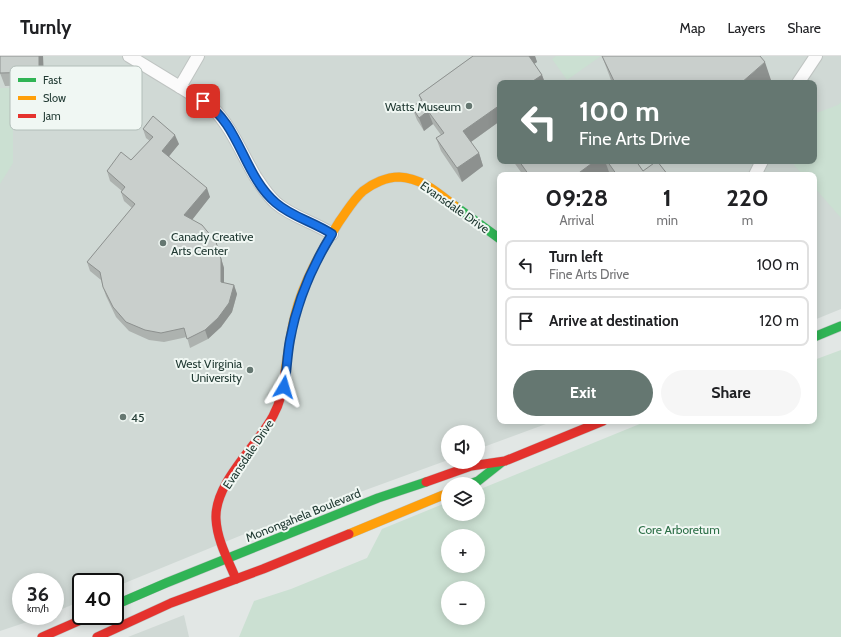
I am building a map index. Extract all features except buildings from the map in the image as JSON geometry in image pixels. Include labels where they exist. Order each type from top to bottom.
[{"type":"main road","name":"Evansdale Drive","points":[[236,579],[217,528],[216,510],[221,493],[274,414],[284,389],[287,356],[296,314],[307,281],[317,258],[358,195],[382,180],[398,178],[422,182],[497,237]]},
{"type":"main road","points":[[817,336],[841,326]]},
{"type":"main road","name":"Monongahela Boulevard","points":[[124,601],[378,498],[471,466],[505,461],[596,424]]},
{"type":"main road","name":"Monongahela Boulevard","points":[[483,477],[505,461]]},
{"type":"main road","points":[[97,637],[171,603],[263,569],[441,496]]},
{"type":"main road","points":[[42,637],[72,624]]},
{"type":"street","points":[[129,56],[211,106],[221,116],[233,134],[262,188],[275,202],[293,214],[321,227],[332,234]]},
{"type":"street","points":[[180,88],[198,56]]},
{"type":"street","points":[[800,80],[816,56]]},
{"type":"shaded area","name":"West Virginia University","points":[[0,56],[841,56],[841,309],[817,319],[817,172],[497,172],[497,424],[546,424],[485,446],[485,425],[441,425],[441,463],[242,535],[124,583],[124,573],[72,573],[72,605],[64,608],[64,573],[12,573],[12,625],[18,625],[0,631]]},
{"type":"shaded area","points":[[184,615],[189,637],[128,637]]},
{"type":"green space","points":[[556,56],[601,56],[567,80],[552,59]]},
{"type":"green space","points":[[0,88],[10,88],[10,130],[13,130],[13,163],[0,184]]},
{"type":"green space","points":[[841,102],[841,218],[817,190],[817,172],[800,172],[794,165],[817,164],[817,113],[838,105]]},
{"type":"green space","name":"Core Arboretum","points":[[841,350],[841,637],[239,637],[254,601],[291,589],[367,558],[382,529],[441,505],[441,521],[485,521],[485,487],[640,424],[817,424],[817,359]]},
{"type":"traffic: fast","points":[[455,206],[497,237]]},
{"type":"traffic: fast","points":[[817,336],[841,326]]},
{"type":"traffic: fast","points":[[483,477],[502,462]]},
{"type":"traffic: fast","points":[[124,601],[378,498],[426,482]]},
{"type":"traffic: slow","points":[[285,372],[293,322],[298,303],[319,255],[339,222],[359,194],[371,185],[380,181],[399,177],[422,183],[436,191],[455,206]]},
{"type":"traffic: slow","points":[[349,534],[441,496]]},
{"type":"traffic: jam","points":[[236,579],[218,535],[216,519],[217,505],[229,478],[266,428],[273,416],[278,406],[284,384],[285,372]]},
{"type":"traffic: jam","points":[[426,482],[471,466],[505,461],[596,424]]},
{"type":"traffic: jam","points":[[97,637],[171,603],[263,569],[349,534]]},
{"type":"traffic: jam","points":[[42,637],[72,624]]},
{"type":"place","name":"Watts Museum","points":[[469,106]]},
{"type":"place","name":"Canady Creative Arts Center","points":[[163,243]]},
{"type":"place","name":"West Virginia University","points":[[250,370]]},
{"type":"place","name":"45","points":[[123,417]]},
{"type":"route","points":[[203,101],[211,106],[221,116],[233,134],[262,188],[275,202],[293,214],[321,227],[332,234],[317,258],[307,281],[296,314],[287,356],[284,387]]}]
